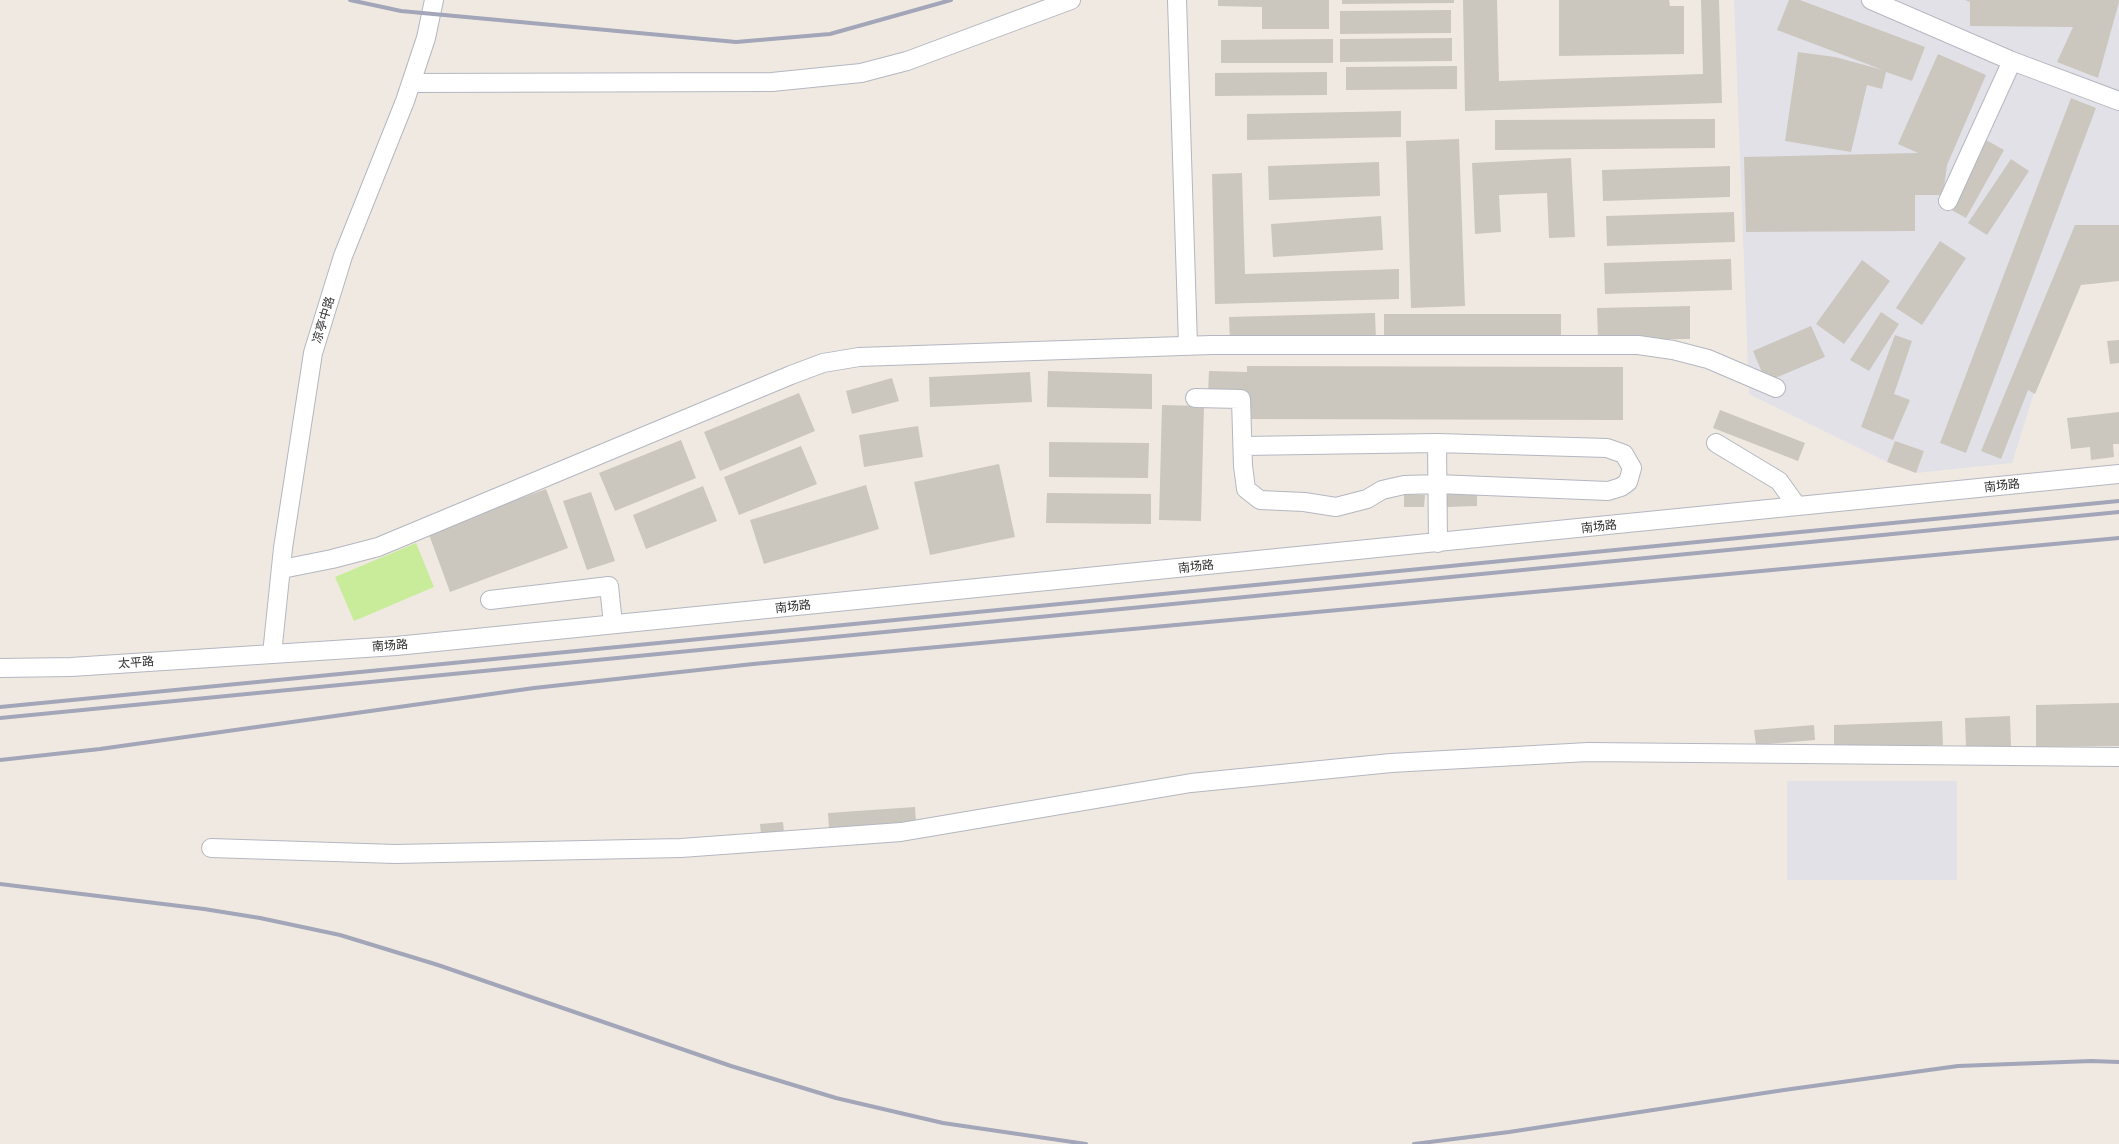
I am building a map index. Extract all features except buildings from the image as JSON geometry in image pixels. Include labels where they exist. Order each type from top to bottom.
[{"type":"street","name":"凉亭中路","points":[[272,654],[283,548],[313,353],[343,256],[411,83],[426,38],[434,0]]},
{"type":"street","points":[[411,83],[772,82],[861,73],[907,61],[1071,0]]},
{"type":"street","points":[[1177,0],[1188,345]]},
{"type":"street","points":[[1871,0],[2012,61],[2119,101]]},
{"type":"street","points":[[1948,201],[2012,61]]},
{"type":"street","points":[[282,569],[378,547],[823,363],[859,357],[1188,345],[1638,345],[1673,350],[1708,359],[1776,388]]},
{"type":"street","points":[[1195,398],[1241,399],[1243,446],[1246,489],[1260,500],[1304,502],[1336,507],[1367,499],[1382,490],[1404,485],[1437,484],[1608,491],[1621,487],[1628,482],[1632,468],[1624,454],[1607,448],[1437,443],[1243,446]]},
{"type":"street","points":[[1437,443],[1438,543]]},
{"type":"street","points":[[1716,443],[1779,481],[1798,506]]},
{"type":"street","name":"南场路","points":[[272,654],[396,646],[2119,474]]},
{"type":"street","points":[[490,600],[609,586],[613,624]]},
{"type":"street","name":"太平路","points":[[0,668],[71,667],[272,654]]},
{"type":"street","points":[[211,848],[395,854],[690,847],[901,832],[1191,783],[1390,763],[1588,752],[2119,757]]},
{"type":"shaded area","points":[[1734,0],[2119,0],[2119,270],[2071,275],[2012,463],[1916,473],[1887,462],[1749,394]]},
{"type":"shaded area","points":[[1787,781],[1957,781],[1957,880],[1787,880]]},
{"type":"green space","points":[[416,543],[434,587],[354,621],[335,577]]},
{"type":"railway","points":[[350,0],[401,11],[736,42],[830,34],[951,0]]},
{"type":"railway","points":[[0,707],[2119,501]]},
{"type":"railway","points":[[0,718],[2119,512]]},
{"type":"railway","points":[[0,760],[100,749],[534,688],[753,664],[2119,538]]},
{"type":"railway","points":[[0,884],[204,909],[260,918],[340,935],[438,965],[731,1066],[836,1098],[943,1123],[1086,1144]]},
{"type":"railway","points":[[1414,1144],[1509,1132],[1784,1090],[1958,1066],[2091,1061],[2119,1062]]}]
